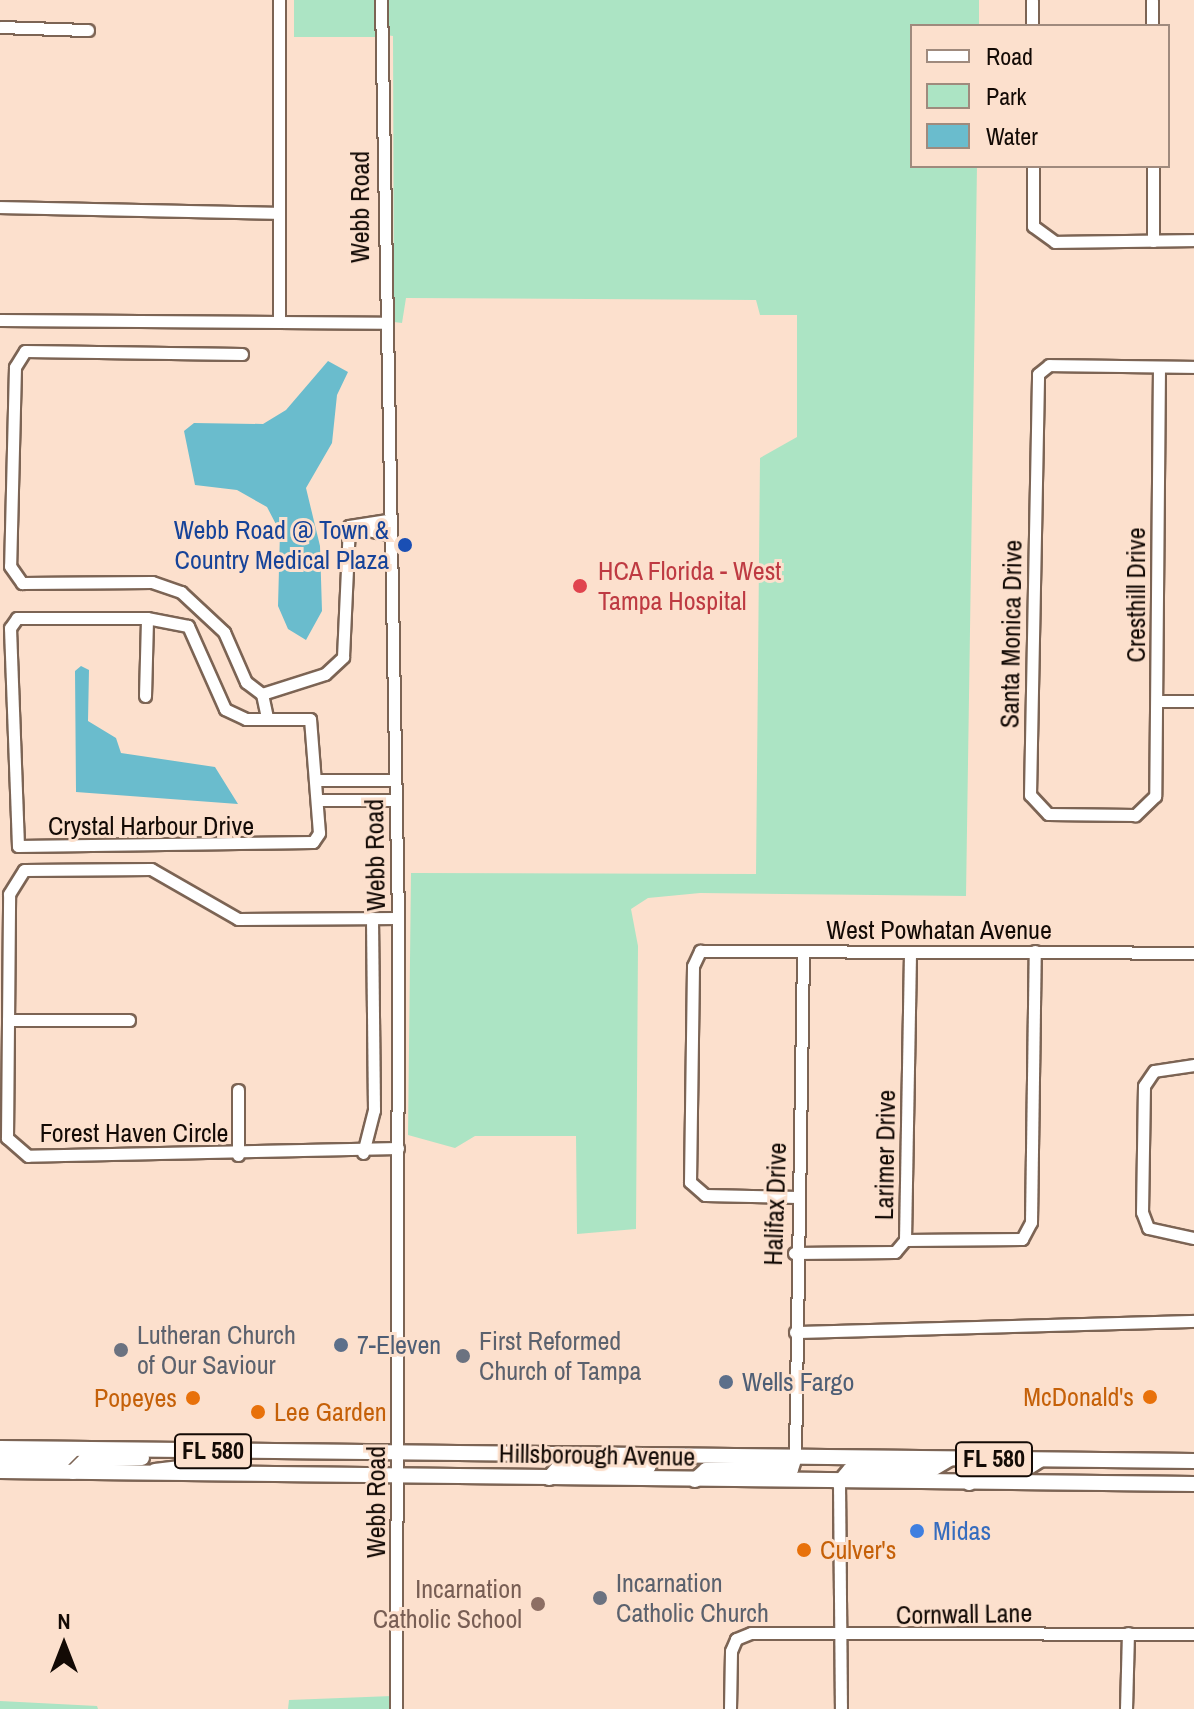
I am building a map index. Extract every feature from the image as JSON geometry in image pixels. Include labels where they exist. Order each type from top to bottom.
[{"type":"main road","name":"Hillsborough Avenue","points":[[0,1448],[1194,1461]]},
{"type":"main road","points":[[0,1460],[62,1461],[74,1449]]},
{"type":"main road","points":[[73,1472],[85,1460],[165,1450]]},
{"type":"main road","points":[[152,1474],[160,1466],[214,1464],[219,1451]]},
{"type":"main road","points":[[549,1478],[559,1467],[648,1467],[654,1456]]},
{"type":"main road","points":[[695,1480],[706,1470],[791,1469],[795,1457]]},
{"type":"main road","points":[[839,1483],[850,1470],[931,1470],[949,1459]]},
{"type":"main road","points":[[969,1483],[974,1474],[1024,1470],[1040,1460]]},
{"type":"main road","name":"Hillsborough Avenue","points":[[0,1471],[839,1483],[1194,1484]]},
{"type":"street","points":[[279,0],[279,321]]},
{"type":"street","name":"Webb Road","points":[[381,0],[383,323],[398,918],[396,1709]]},
{"type":"street","points":[[1032,0],[1032,24]]},
{"type":"street","points":[[1152,0],[1152,24]]},
{"type":"street","points":[[0,27],[88,30]]},
{"type":"street","points":[[1033,168],[1033,226],[1055,242],[1194,240]]},
{"type":"street","points":[[1153,168],[1153,241]]},
{"type":"street","points":[[0,207],[278,213]]},
{"type":"street","points":[[0,320],[383,323]]},
{"type":"street","points":[[242,354],[25,351],[15,367],[10,566],[22,583],[152,582],[181,592],[206,607],[246,682],[262,694],[267,718]]},
{"type":"street","name":"Santa Monica Drive","points":[[1135,815],[1048,814],[1030,795],[1038,374],[1049,365],[1159,367]]},
{"type":"street","points":[[1159,367],[1194,367]]},
{"type":"street","name":"Cresthill Drive","points":[[1135,815],[1155,796],[1159,367]]},
{"type":"street","points":[[349,526],[388,520]]},
{"type":"street","points":[[262,694],[325,674],[343,657],[349,526]]},
{"type":"street","points":[[349,526],[388,534]]},
{"type":"street","name":"Crystal Harbour Drive","points":[[22,614],[147,618],[180,619],[216,698],[246,719],[310,719],[319,833],[301,848],[18,846],[10,628],[22,614]]},
{"type":"street","points":[[145,696],[147,618]]},
{"type":"street","points":[[1157,701],[1194,701]]},
{"type":"street","points":[[317,780],[395,780]]},
{"type":"street","points":[[318,800],[395,800]]},
{"type":"street","name":"Forest Haven Circle","points":[[398,918],[238,919],[151,869],[24,870],[9,894],[7,1138],[28,1156],[363,1153],[398,1148]]},
{"type":"street","points":[[363,1153],[374,1110],[372,918]]},
{"type":"street","name":"West Powhatan Avenue","points":[[798,1197],[705,1195],[690,1182],[693,966],[700,951],[1194,953]]},
{"type":"street","points":[[905,1240],[1022,1239],[1031,1222],[1035,951]]},
{"type":"street","name":"Halifax Drive","points":[[795,1457],[794,1253],[803,953]]},
{"type":"street","name":"Larimer Drive","points":[[794,1253],[895,1252],[905,1240],[910,954]]},
{"type":"street","points":[[8,1020],[129,1020]]},
{"type":"street","points":[[1194,1065],[1154,1071],[1144,1086],[1142,1212],[1148,1228],[1194,1238]]},
{"type":"street","points":[[238,1090],[238,1155]]},
{"type":"street","points":[[795,1332],[1194,1321]]},
{"type":"street","points":[[839,1483],[837,1638],[841,1709]]},
{"type":"street","points":[[1126,1709],[1128,1633]]},
{"type":"street","name":"Cornwall Lane","points":[[730,1709],[736,1639],[1194,1634]]},
{"type":"green space","points":[[294,0],[376,0],[376,37],[294,37]]},
{"type":"green space","points":[[385,0],[979,0],[979,24],[910,24],[910,168],[977,168],[966,896],[700,893],[648,898],[631,909],[638,946],[636,1229],[577,1234],[576,1136],[475,1136],[455,1148],[408,1135],[411,873],[756,874],[760,458],[797,437],[797,315],[760,315],[756,300],[406,298],[402,323],[394,322],[393,36],[386,35]]},
{"type":"green space","points":[[392,1696],[391,1709],[288,1709],[289,1700]]},
{"type":"green space","points":[[0,1701],[97,1706],[98,1709],[0,1709]]},
{"type":"water","points":[[328,361],[348,372],[337,395],[332,443],[306,488],[320,546],[322,611],[306,640],[288,629],[278,606],[280,532],[267,507],[237,490],[195,485],[184,431],[194,423],[263,424],[286,410]]},
{"type":"water","points":[[81,666],[89,670],[88,721],[116,738],[121,753],[215,767],[238,804],[76,792],[75,671]]},
{"type":"place","name":"Webb Road @ Town & Country Medical Plaza","points":[[405,545]]},
{"type":"place","name":"HCA Florida - West Tampa Hospital","points":[[580,586]]},
{"type":"place","name":"7-Eleven","points":[[341,1345]]},
{"type":"place","name":"Lutheran Church of Our Saviour","points":[[121,1350]]},
{"type":"place","name":"First Reformed Church of Tampa","points":[[463,1356]]},
{"type":"place","name":"Wells Fargo","points":[[726,1382]]},
{"type":"place","name":"McDonald's","points":[[1150,1397]]},
{"type":"place","name":"Popeyes","points":[[193,1398]]},
{"type":"place","name":"Lee Garden","points":[[258,1412]]},
{"type":"place","name":"Midas","points":[[917,1531]]},
{"type":"place","name":"Culver's","points":[[804,1550]]},
{"type":"place","name":"Incarnation Catholic Church","points":[[600,1598]]},
{"type":"place","name":"Incarnation Catholic School","points":[[538,1604]]}]
